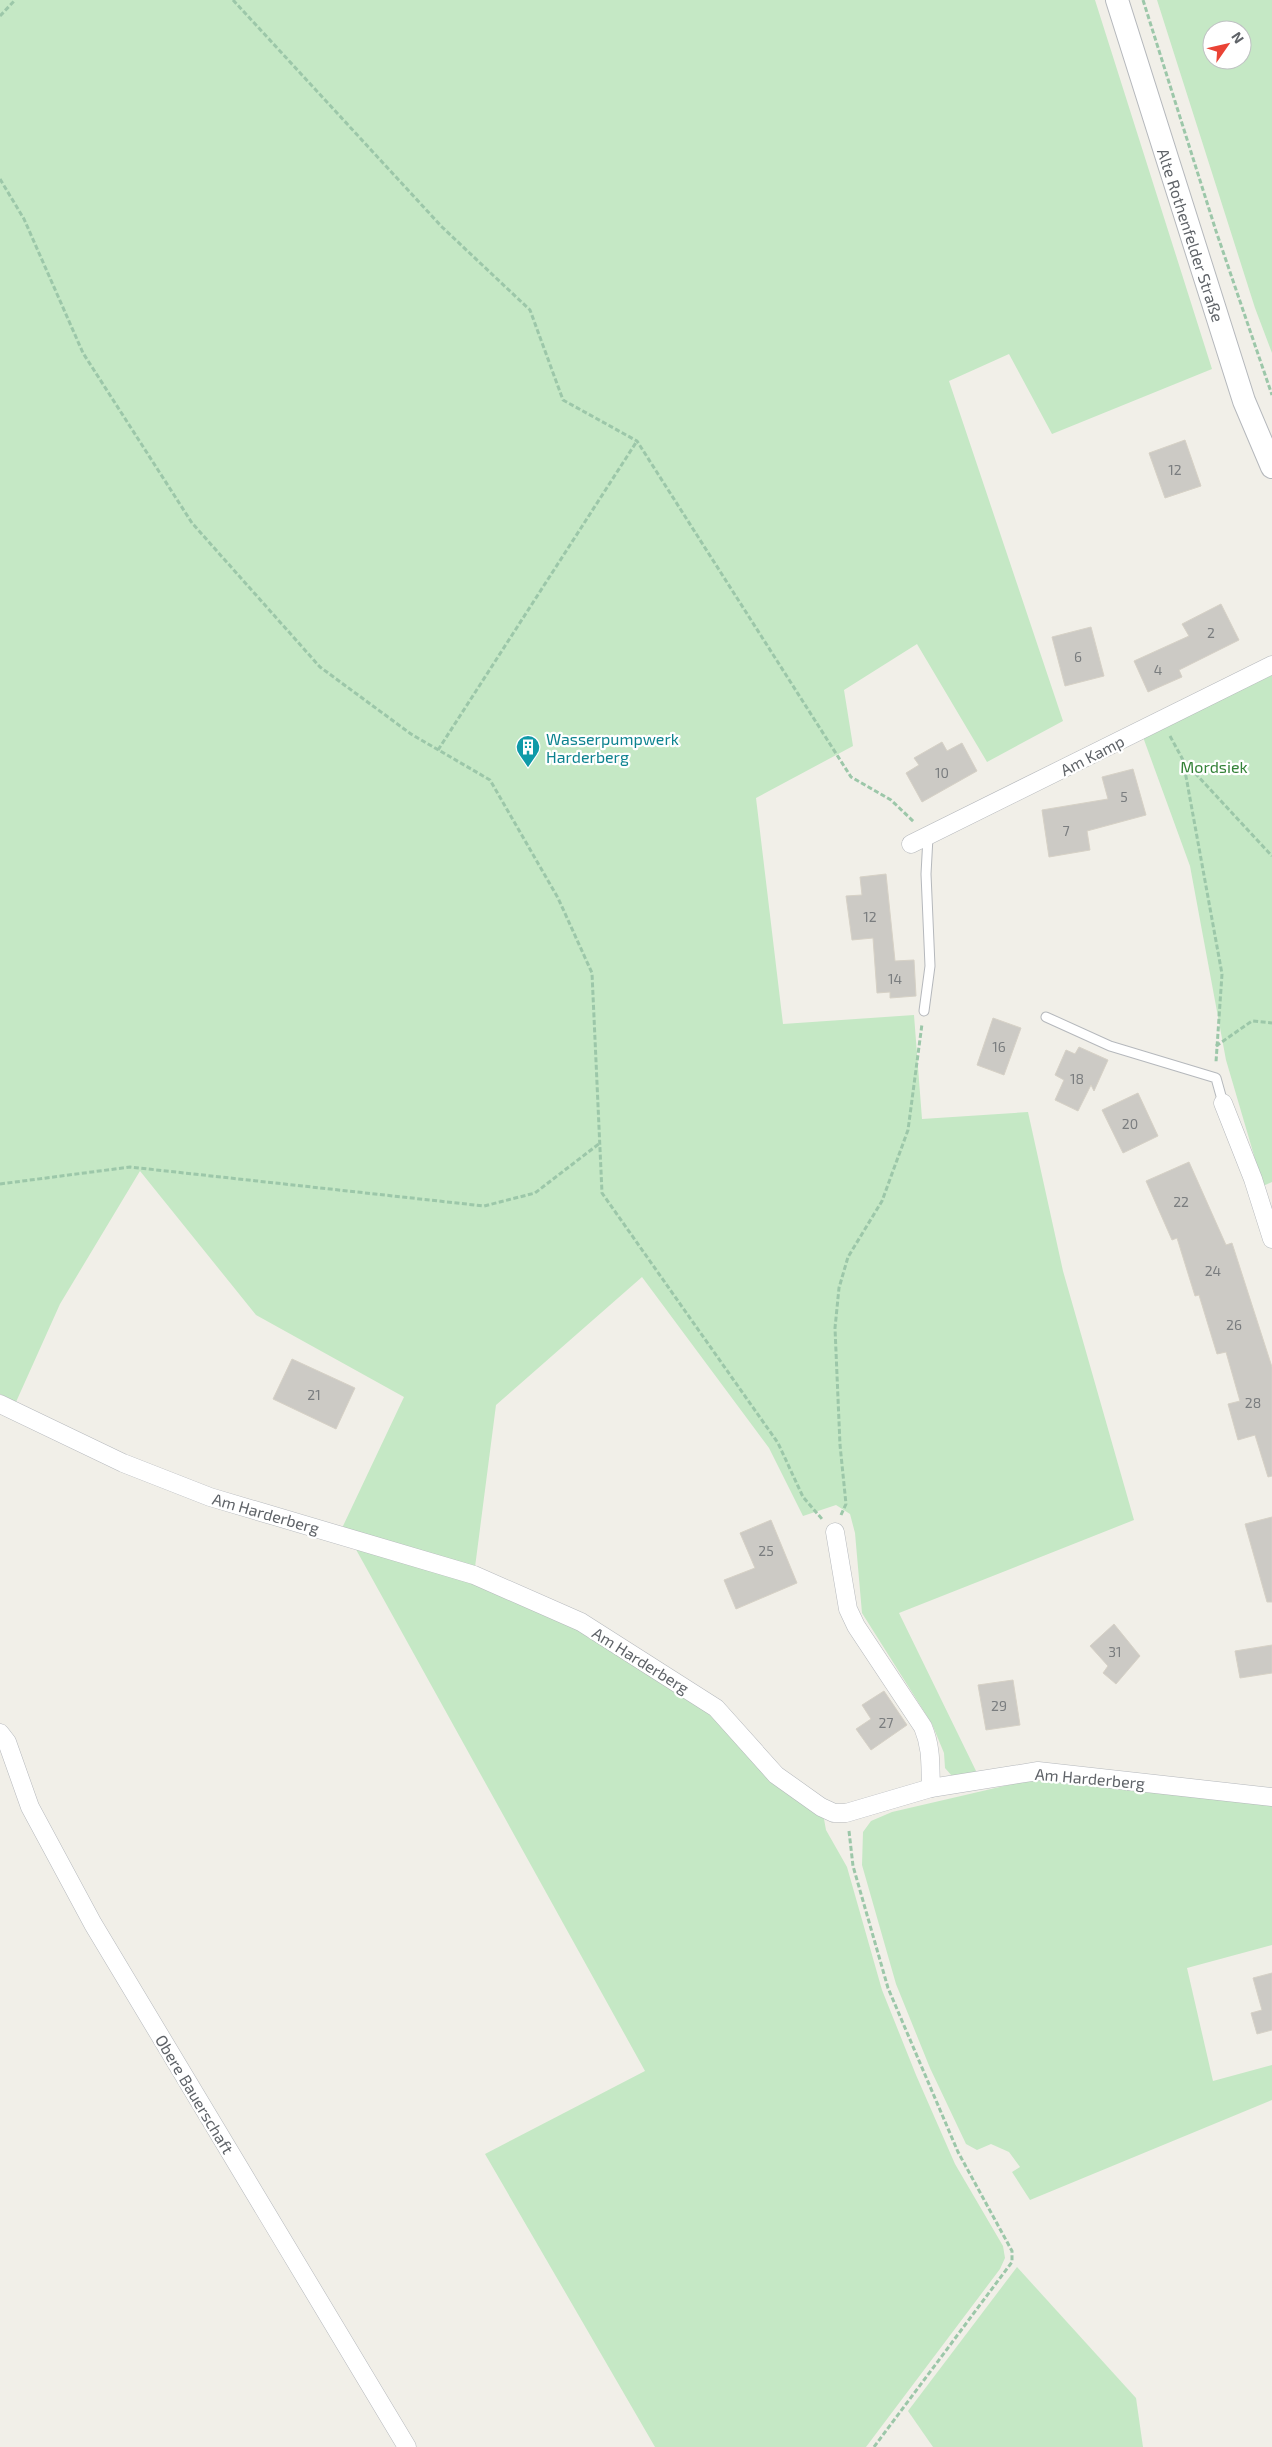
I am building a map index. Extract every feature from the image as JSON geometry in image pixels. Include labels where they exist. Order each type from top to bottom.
[{"type":"street","name":"Alte Rothenfelder Straße","points":[[1117,0],[1244,401],[1272,467]]},
{"type":"street","name":"Am Kamp","points":[[911,844],[1272,665]]},
{"type":"street","points":[[1223,1103],[1253,1179],[1272,1239]]},
{"type":"street","name":"Am Harderberg","points":[[0,1404],[124,1463],[210,1497],[474,1575],[581,1622],[716,1708],[776,1775],[822,1807],[834,1813],[846,1813],[931,1788],[1038,1771],[1272,1797]]},
{"type":"street","points":[[835,1532],[848,1609],[856,1626],[923,1727],[929,1740],[931,1788]]},
{"type":"street","name":"Obere Bauerschaft","points":[[0,1733],[7,1742],[30,1807],[93,1924],[407,2447]]},
{"type":"lane","points":[[924,1011],[930,966],[926,874],[928,837]]},
{"type":"lane","points":[[1046,1017],[1110,1046],[1216,1078],[1223,1103]]},
{"type":"path","points":[[0,16],[15,0]]},
{"type":"path","points":[[233,0],[442,227],[530,310],[563,400],[638,441],[851,778],[891,800],[928,837]]},
{"type":"path","points":[[1143,0],[1216,231],[1272,395]]},
{"type":"path","points":[[0,179],[24,219],[83,353],[192,523],[320,667],[411,734],[490,780],[558,898],[592,973],[602,1193],[778,1443],[803,1497],[835,1532],[846,1504],[840,1445],[835,1328],[839,1288],[848,1257],[882,1201],[908,1130],[924,1011]]},
{"type":"path","points":[[438,750],[638,441]]},
{"type":"path","points":[[1161,720],[1183,760],[1272,856]]},
{"type":"path","points":[[1183,760],[1222,974],[1216,1046],[1216,1078]]},
{"type":"path","points":[[1216,1046],[1252,1021],[1272,1023]]},
{"type":"path","points":[[0,1184],[130,1168],[484,1206],[535,1193],[600,1143]]},
{"type":"path","points":[[846,1813],[854,1866],[888,1988],[958,2152],[1012,2251],[1012,2262],[874,2447]]},
{"type":"green space","points":[[0,0],[1095,0],[1212,369],[1052,434],[1009,354],[949,381],[1063,721],[987,762],[917,644],[844,690],[853,746],[756,798],[783,1024],[914,1015],[922,1119],[1028,1112],[1063,1271],[1134,1520],[899,1613],[977,1773],[952,1776],[945,1768],[944,1753],[932,1724],[862,1613],[855,1533],[850,1514],[836,1505],[803,1516],[769,1448],[642,1277],[496,1405],[474,1575],[581,1622],[716,1708],[804,1794],[824,1819],[826,1830],[847,1867],[882,1990],[916,2075],[955,2164],[1003,2246],[1005,2258],[1000,2269],[866,2447],[655,2447],[485,2154],[645,2071],[343,1526],[404,1397],[256,1315],[140,1171],[60,1304],[16,1402],[0,1394]]},
{"type":"green space","points":[[1157,0],[1272,0],[1272,353],[1255,308]]},
{"type":"green space","name":"Mordsiek","points":[[1272,675],[1272,1182],[1263,1186],[1226,1060],[1190,866],[1143,737]]},
{"type":"green space","points":[[1039,1778],[1272,1805],[1272,1945],[1187,1968],[1213,2081],[1272,2065],[1272,2100],[1030,2200],[1012,2172],[1020,2167],[1009,2152],[991,2144],[977,2150],[966,2144],[930,2068],[896,1984],[862,1865],[863,1832],[871,1821],[892,1812]]},
{"type":"green space","points":[[1017,2267],[1136,2398],[1143,2447],[933,2447],[908,2411]]},
{"type":"building","points":[[1185,440],[1201,486],[1165,498],[1149,453]]},
{"type":"building","points":[[1221,604],[1239,640],[1179,670],[1182,677],[1148,692],[1134,661],[1189,636],[1182,624]]},
{"type":"building","points":[[1091,627],[1104,676],[1065,686],[1052,637]]},
{"type":"building","points":[[942,742],[947,751],[962,743],[977,771],[922,802],[906,773],[919,765],[914,758]]},
{"type":"building","points":[[1133,769],[1146,815],[1087,831],[1090,850],[1049,857],[1042,810],[1108,799],[1102,777]]},
{"type":"building","points":[[886,874],[895,961],[914,960],[916,996],[890,998],[890,992],[877,993],[873,938],[852,940],[846,896],[862,895],[860,877]]},
{"type":"building","points":[[993,1018],[1021,1028],[1004,1075],[977,1065]]},
{"type":"building","points":[[1079,1047],[1108,1060],[1094,1091],[1091,1085],[1078,1111],[1055,1100],[1064,1080],[1055,1075],[1066,1050],[1075,1054]]},
{"type":"building","points":[[1138,1093],[1158,1136],[1123,1153],[1102,1110]]},
{"type":"building","points":[[1189,1162],[1226,1245],[1232,1243],[1272,1367],[1272,1476],[1268,1477],[1255,1435],[1238,1440],[1228,1404],[1240,1401],[1226,1352],[1217,1354],[1199,1295],[1195,1296],[1177,1238],[1172,1240],[1146,1181]]},
{"type":"building","points":[[292,1359],[355,1388],[336,1429],[273,1399]]},
{"type":"building","points":[[1272,1517],[1272,1602],[1267,1602],[1245,1524]]},
{"type":"building","points":[[771,1520],[797,1583],[736,1609],[724,1580],[755,1568],[740,1533]]},
{"type":"building","points":[[1114,1624],[1140,1656],[1116,1684],[1103,1673],[1108,1666],[1090,1646]]},
{"type":"building","points":[[1272,1645],[1272,1673],[1240,1678],[1235,1651]]},
{"type":"building","points":[[1013,1680],[1020,1725],[986,1730],[978,1685]]},
{"type":"building","points":[[884,1691],[907,1725],[871,1750],[856,1729],[871,1719],[862,1705]]},
{"type":"building","points":[[1272,1973],[1272,2030],[1257,2034],[1251,2013],[1262,2010],[1253,1978]]},
{"type":"place","name":"Wasserpumpwerk Harderberg","points":[[528,768]]}]
